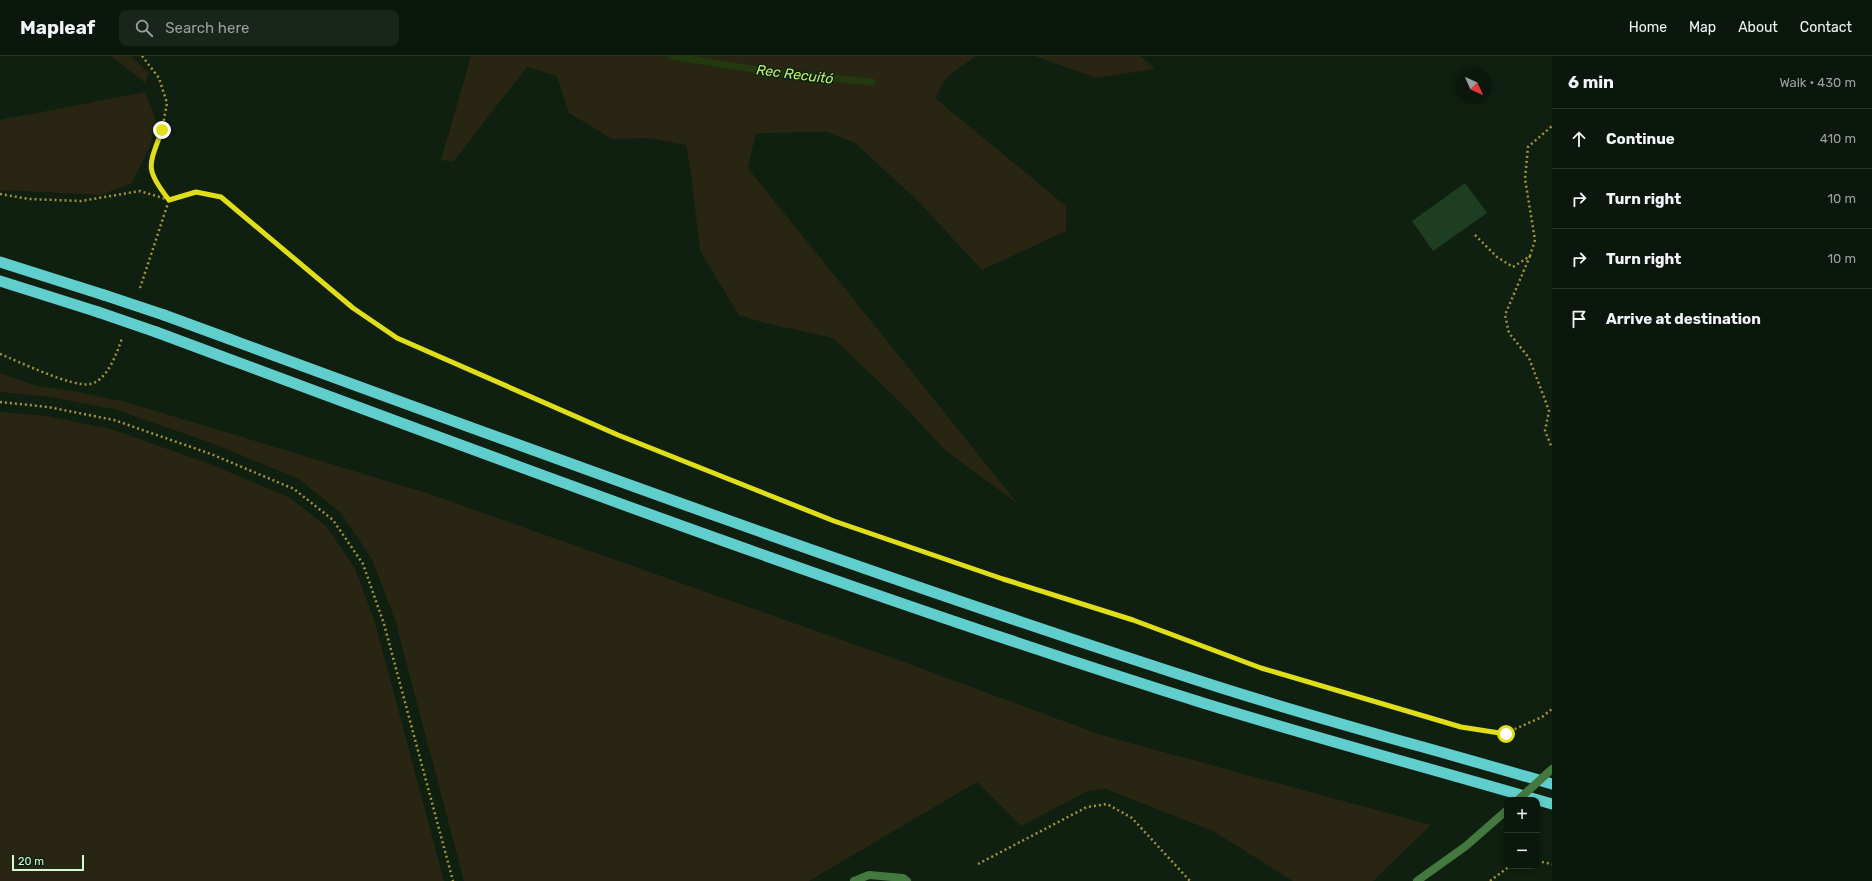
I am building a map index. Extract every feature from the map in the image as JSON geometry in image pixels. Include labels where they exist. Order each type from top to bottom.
[{"type":"highway","points":[[0,262],[164,315],[575,466],[873,572],[1032,626],[1211,684],[1552,784]]},
{"type":"highway","points":[[0,281],[156,332],[568,485],[1025,645],[1205,703],[1552,804]]},
{"type":"street","points":[[1521,797],[1552,769]]},
{"type":"street","points":[[1417,881],[1466,846],[1504,813]]},
{"type":"street","points":[[854,881],[869,875],[903,878],[907,881]]},
{"type":"path","points":[[142,56],[159,78],[167,103],[162,130],[150,162],[154,180],[169,200]]},
{"type":"path","points":[[1552,126],[1528,146],[1525,180],[1534,240],[1530,256],[1505,315],[1509,333],[1529,358],[1549,411],[1545,431],[1552,448]]},
{"type":"path","points":[[0,194],[29,199],[81,201],[140,191],[169,200],[196,192],[221,197],[353,308],[397,338],[618,435],[834,521],[1003,579],[1133,620],[1261,668],[1461,727],[1506,734],[1542,717],[1552,709]]},
{"type":"path","points":[[146,271],[169,200]]},
{"type":"path","points":[[1475,235],[1497,257],[1513,267],[1530,256]]},
{"type":"path","points":[[0,354],[76,384],[90,384],[104,375],[116,357]]},
{"type":"path","points":[[0,402],[48,407],[114,420],[211,454],[294,489],[333,520],[363,564],[384,624],[453,881]]},
{"type":"path","points":[[978,864],[1087,806],[1107,804],[1132,818],[1190,881]]},
{"type":"path","points":[[1540,862],[1552,864]]},
{"type":"path","points":[[1490,881],[1506,869]]},
{"type":"shaded area","points":[[111,56],[131,56],[149,73],[145,83]]},
{"type":"shaded area","points":[[471,56],[976,56],[947,77],[935,98],[1066,206],[1066,231],[982,270],[918,201],[855,143],[827,132],[756,133],[748,168],[1018,504],[945,450],[903,405],[833,338],[765,323],[739,315],[700,251],[691,173],[686,145],[647,138],[612,139],[569,113],[557,76],[527,67],[453,162],[441,160]]},
{"type":"shaded area","points":[[1035,56],[1140,56],[1155,69],[1096,78]]},
{"type":"shaded area","points":[[145,92],[156,121],[150,146],[132,183],[101,195],[0,190],[0,120]]},
{"type":"shaded area","points":[[0,373],[36,386],[72,391],[126,402],[427,493],[904,662],[1101,735],[1431,825],[1373,881],[1293,881],[1213,831],[1106,789],[1088,791],[1021,826],[977,782],[809,881],[464,881],[395,620],[372,559],[341,513],[299,479],[214,444],[117,410],[50,397],[0,392]]},
{"type":"shaded area","points":[[0,412],[47,416],[111,429],[207,463],[289,497],[326,526],[355,568],[376,626],[444,881],[0,881]]},
{"type":"building","points":[[1465,183],[1487,213],[1433,251],[1412,221]]},
{"type":"waterway","name":"Rec Recuitó","points":[[671,56],[770,72],[872,82]]},
{"type":"route","points":[[162,130],[150,162],[154,180],[169,200],[196,192],[221,197],[353,308],[397,338],[618,435],[834,521],[1003,579],[1133,620],[1261,668],[1391,705],[1461,727],[1506,734]]}]
